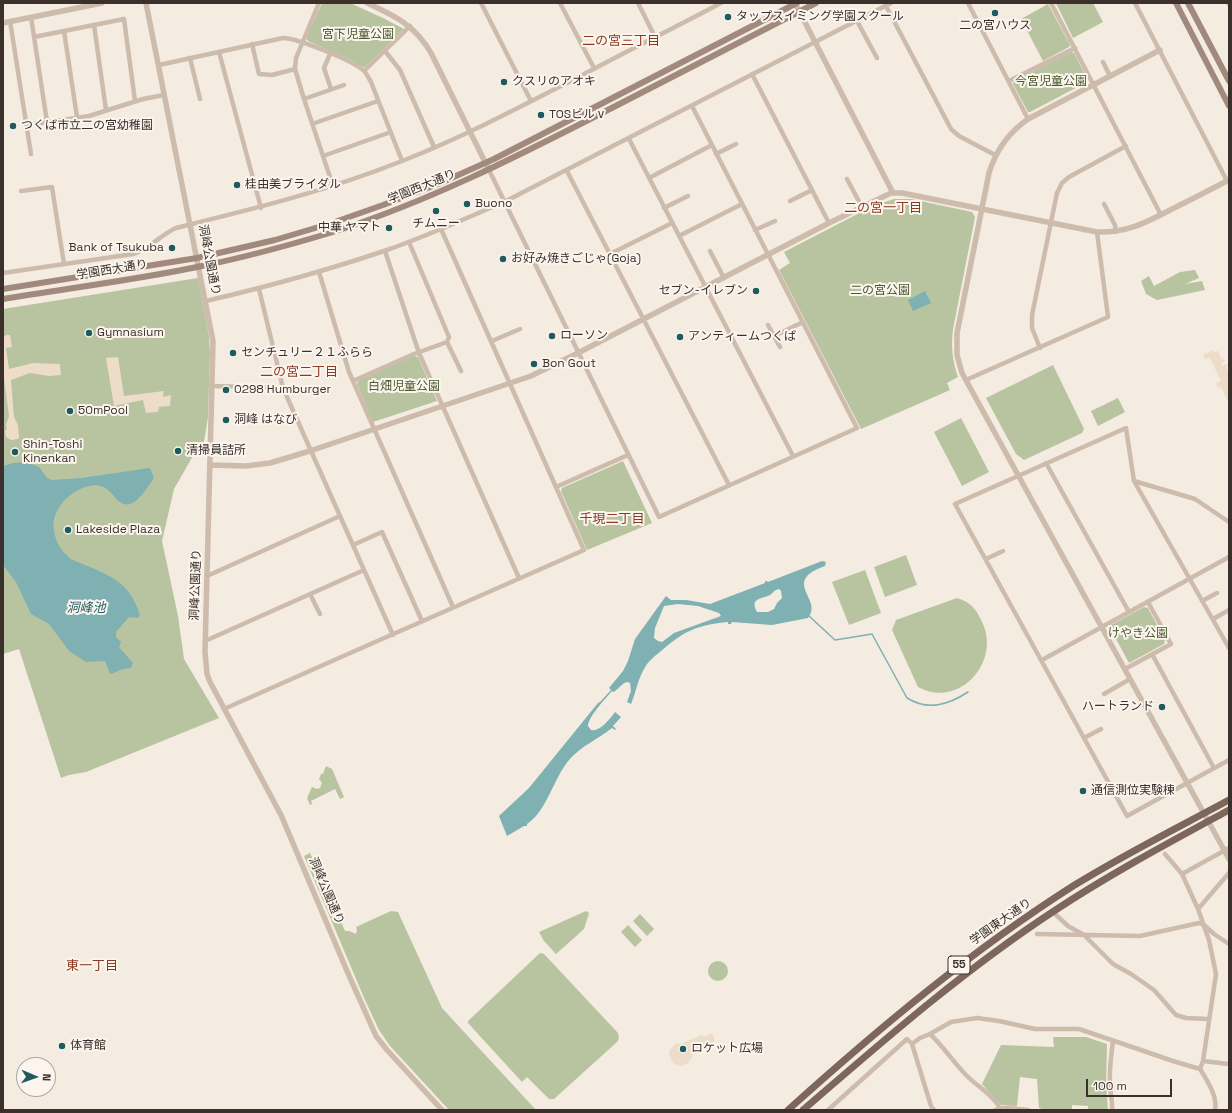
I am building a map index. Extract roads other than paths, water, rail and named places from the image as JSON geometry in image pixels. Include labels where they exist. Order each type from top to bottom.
[{"type":"main road","name":"学園西大通り","points":[[3,289],[198,258],[275,240],[332,223],[438,184],[485,163],[796,3]]},
{"type":"main road","name":"学園西大通り","points":[[3,298],[199,267],[334,232],[386,214],[434,195],[489,170],[816,3]]},
{"type":"main road","points":[[1176,3],[1229,106]]},
{"type":"main road","points":[[1188,3],[1229,81]]},
{"type":"main road","name":"学園東大通り","points":[[792,1109],[914,1001],[946,975],[1013,926],[1074,886],[1116,861],[1229,800]]},
{"type":"main road","name":"学園東大通り","points":[[803,1110],[920,1009],[985,960],[1053,912],[1116,873],[1229,810]]},
{"type":"street","points":[[3,23],[102,3]]},
{"type":"street","name":"洞峰公園通り","points":[[146,3],[198,258],[213,341],[213,386],[205,640],[207,674],[224,710],[281,815],[376,1036],[442,1110]]},
{"type":"street","points":[[319,3],[296,58],[295,69],[333,186]]},
{"type":"street","points":[[367,3],[390,13],[410,26],[422,38],[431,52],[659,517],[857,428],[692,106]]},
{"type":"street","points":[[481,3],[531,102]]},
{"type":"street","points":[[560,3],[594,68]]},
{"type":"street","points":[[638,3],[655,37]]},
{"type":"street","points":[[3,273],[133,254],[146,249],[167,231],[190,224],[261,208],[333,186],[402,161],[470,132],[531,102],[715,4],[721,3]]},
{"type":"street","points":[[796,3],[799,12],[893,193]]},
{"type":"street","points":[[206,301],[259,289],[385,251],[504,202],[567,171],[891,3]]},
{"type":"street","points":[[968,3],[1028,119]]},
{"type":"street","points":[[1051,3],[1161,215]]},
{"type":"street","points":[[210,466],[258,465],[270,463],[310,451],[540,372],[829,223],[893,193],[902,193],[1097,232],[1116,232],[1137,226],[1161,215],[1228,180],[1135,3]]},
{"type":"street","points":[[886,6],[951,129],[959,136],[995,155]]},
{"type":"street","points":[[31,17],[47,122]]},
{"type":"street","points":[[34,37],[124,19],[135,101]]},
{"type":"street","points":[[10,21],[31,154]]},
{"type":"street","points":[[857,21],[877,58]]},
{"type":"street","points":[[94,25],[106,110]]},
{"type":"street","points":[[364,71],[410,26]]},
{"type":"street","points":[[64,31],[77,117]]},
{"type":"street","points":[[158,65],[283,38],[302,42],[353,63],[364,71],[371,82],[402,161]]},
{"type":"street","points":[[252,44],[259,74],[272,75],[295,69]]},
{"type":"street","points":[[1008,82],[1075,48]]},
{"type":"street","points":[[1160,50],[1028,119],[1010,133],[995,155],[989,173],[957,333],[957,356],[959,366],[966,380],[1208,821],[1227,850],[1229,859]]},
{"type":"street","points":[[385,51],[400,70],[434,147]]},
{"type":"street","points":[[219,52],[261,208]]},
{"type":"street","points":[[330,54],[324,68],[331,89]]},
{"type":"street","points":[[190,58],[200,99]]},
{"type":"street","points":[[1102,62],[1110,76]]},
{"type":"street","points":[[752,74],[829,223]]},
{"type":"street","points":[[304,99],[344,85]]},
{"type":"street","points":[[27,125],[89,116],[135,101],[164,96]]},
{"type":"street","points":[[312,124],[378,100]]},
{"type":"street","points":[[323,156],[391,132]]},
{"type":"street","points":[[629,139],[793,456]]},
{"type":"street","points":[[716,154],[736,144]]},
{"type":"street","points":[[649,178],[712,145]]},
{"type":"street","points":[[1040,348],[1032,328],[1032,315],[1057,193],[1065,180],[1076,171],[1126,146]]},
{"type":"street","points":[[567,171],[729,485]]},
{"type":"street","points":[[847,179],[862,207]]},
{"type":"street","points":[[21,191],[52,187],[64,264]]},
{"type":"street","points":[[790,201],[812,190]]},
{"type":"street","points":[[664,208],[688,196]]},
{"type":"street","points":[[679,236],[742,204]]},
{"type":"street","points":[[1104,204],[1115,225],[1116,232]]},
{"type":"street","points":[[755,230],[775,221]]},
{"type":"street","points":[[610,254],[672,222]]},
{"type":"street","points":[[224,710],[393,635],[453,606],[584,550],[441,229]]},
{"type":"street","points":[[966,380],[1108,317],[1097,232]]},
{"type":"street","points":[[409,242],[449,337],[447,342],[461,371]]},
{"type":"street","points":[[385,251],[418,353],[519,578]]},
{"type":"street","points":[[710,251],[724,278]]},
{"type":"street","points":[[319,272],[353,381],[373,429],[453,606]]},
{"type":"street","points":[[259,289],[283,388],[393,635]]},
{"type":"street","points":[[774,336],[803,322]]},
{"type":"street","points":[[768,326],[780,347]]},
{"type":"street","points":[[492,341],[520,329]]},
{"type":"street","points":[[353,381],[447,342]]},
{"type":"street","points":[[213,386],[283,388]]},
{"type":"street","points":[[1229,648],[1134,481],[1126,428],[955,504],[1127,816],[1229,760]]},
{"type":"street","points":[[556,487],[628,455]]},
{"type":"street","points":[[1046,463],[1129,612]]},
{"type":"street","points":[[1134,481],[1195,499],[1229,522]]},
{"type":"street","points":[[207,576],[340,516]]},
{"type":"street","points":[[353,544],[382,532],[422,621]]},
{"type":"street","points":[[986,559],[1003,551]]},
{"type":"street","points":[[1042,660],[1229,557]]},
{"type":"street","points":[[205,640],[364,570]]},
{"type":"street","points":[[1202,601],[1217,593]]},
{"type":"street","points":[[310,594],[320,614]]},
{"type":"street","points":[[1125,669],[1171,644],[1148,602]]},
{"type":"street","points":[[1213,619],[1229,610]]},
{"type":"street","points":[[1224,638],[1229,636]]},
{"type":"street","points":[[1152,654],[1214,768]]},
{"type":"street","points":[[1104,694],[1130,679]]},
{"type":"street","points":[[1084,738],[1101,729]]},
{"type":"street","points":[[1182,874],[1227,850]]},
{"type":"street","points":[[1165,854],[1182,874],[1198,909],[1209,940],[1216,974],[1203,1061],[1200,1069]]},
{"type":"street","points":[[1198,909],[1229,873]]},
{"type":"street","points":[[1053,912],[1068,926],[1084,935],[1113,964],[1154,990],[1176,1015],[1186,1018],[1209,1019]]},
{"type":"street","points":[[1037,934],[1140,936],[1199,923],[1204,925],[1229,944]]},
{"type":"street","points":[[912,1044],[920,1038],[951,1022],[978,1018],[1035,1029],[1079,1029],[1200,1069],[1212,1092],[1216,1106],[1215,1110]]},
{"type":"street","points":[[930,1034],[939,1042],[967,1076],[994,1099],[1000,1108]]},
{"type":"street","points":[[828,1110],[907,1039],[912,1044],[931,1106],[934,1110]]},
{"type":"street","points":[[1112,1110],[1110,1058],[1113,1041]]},
{"type":"street","points":[[1203,1061],[1229,1064]]},
{"type":"street","points":[[995,1110],[1000,1108],[1028,1110]]},
{"type":"water","points":[[925,291],[931,303],[913,311],[908,300]]},
{"type":"water","name":"洞峰池","points":[[27,462],[39,467],[47,478],[52,480],[81,478],[150,468],[154,478],[144,493],[134,502],[130,504],[123,504],[111,492],[100,486],[94,485],[85,487],[67,498],[58,510],[53,524],[58,543],[67,556],[113,578],[129,592],[135,602],[140,615],[138,618],[129,617],[116,632],[116,637],[121,642],[119,647],[133,663],[131,668],[123,669],[110,674],[105,661],[86,662],[69,651],[49,624],[31,614],[16,582],[3,565],[3,466],[13,463]]},
{"type":"water","points":[[822,561],[826,562],[825,566],[812,572],[806,578],[804,584],[811,604],[811,611],[808,618],[772,625],[732,622],[731,624],[728,624],[728,622],[699,627],[677,638],[650,661],[640,677],[631,704],[627,702],[631,691],[630,683],[624,683],[614,692],[612,691],[594,713],[588,726],[591,730],[598,729],[615,712],[621,717],[613,726],[616,729],[615,730],[612,728],[574,755],[558,776],[540,811],[527,824],[527,826],[524,826],[507,836],[499,816],[529,788],[598,703],[611,690],[609,688],[623,671],[628,661],[635,639],[666,596],[671,600],[686,600],[710,604],[765,583],[765,581],[768,582]],"holes":[[[779,589],[781,591],[782,598],[774,609],[768,612],[757,612],[755,607],[756,601]],[[678,604],[698,606],[719,613],[721,616],[674,633],[662,642],[658,641],[654,638],[655,628],[664,606]]]},
{"type":"waterway","points":[[809,616],[835,640],[872,634],[907,698],[915,702],[938,705],[960,697],[968,692]]},
{"type":"place","name":"二の宮ハウス","points":[[995,13]]},
{"type":"place","name":"タップスイミング学園スクール","points":[[728,17]]},
{"type":"place","name":"クスリのアオキ","points":[[504,82]]},
{"type":"place","name":"TOSビルⅴ","points":[[541,115]]},
{"type":"place","name":"つくば市立二の宮幼稚園","points":[[13,126]]},
{"type":"place","name":"桂由美ブライダル","points":[[237,185]]},
{"type":"place","name":"Buono","points":[[467,204]]},
{"type":"place","name":"チムニー","points":[[436,211]]},
{"type":"place","name":"中華 ヤマト","points":[[389,228]]},
{"type":"place","name":"Bank of Tsukuba","points":[[172,248]]},
{"type":"place","name":"お好み焼きごじゃ(Goja)","points":[[503,259]]},
{"type":"place","name":"セブン-イレブン","points":[[756,291]]},
{"type":"place","name":"Gymnasium","points":[[89,333]]},
{"type":"place","name":"ローソン","points":[[552,336]]},
{"type":"place","name":"アンティームつくば","points":[[680,337]]},
{"type":"place","name":"センチュリー２１ふらら","points":[[233,353]]},
{"type":"place","name":"Bon Gout","points":[[534,364]]},
{"type":"place","name":"0298 Humburger","points":[[226,390]]},
{"type":"place","name":"50mPool","points":[[70,411]]},
{"type":"place","name":"洞峰 はなび","points":[[226,420]]},
{"type":"place","name":"清掃員詰所","points":[[178,451]]},
{"type":"place","name":"Shin-Toshi Kinenkan","points":[[15,452]]},
{"type":"place","name":"Lakeside Plaza","points":[[68,530]]},
{"type":"place","name":"ハートランド","points":[[1162,707]]},
{"type":"place","name":"通信測位実験棟","points":[[1083,791]]},
{"type":"place","name":"体育館","points":[[62,1046]]},
{"type":"place","name":"ロケット広場","points":[[683,1049]]},
{"type":"district","name":"二の宮三丁目","points":[[621,41]]},
{"type":"district","name":"二の宮一丁目","points":[[883,208]]},
{"type":"district","name":"二の宮二丁目","points":[[299,372]]},
{"type":"district","name":"千現二丁目","points":[[612,519]]},
{"type":"district","name":"東一丁目","points":[[92,966]]},
{"type":"park label","name":"宮下児童公園","points":[[358,35]]},
{"type":"park label","name":"今宮児童公園","points":[[1051,82]]},
{"type":"park label","name":"二の宮公園","points":[[880,291]]},
{"type":"park label","name":"白畑児童公園","points":[[404,387]]},
{"type":"park label","name":"けやき公園","points":[[1138,634]]}]
